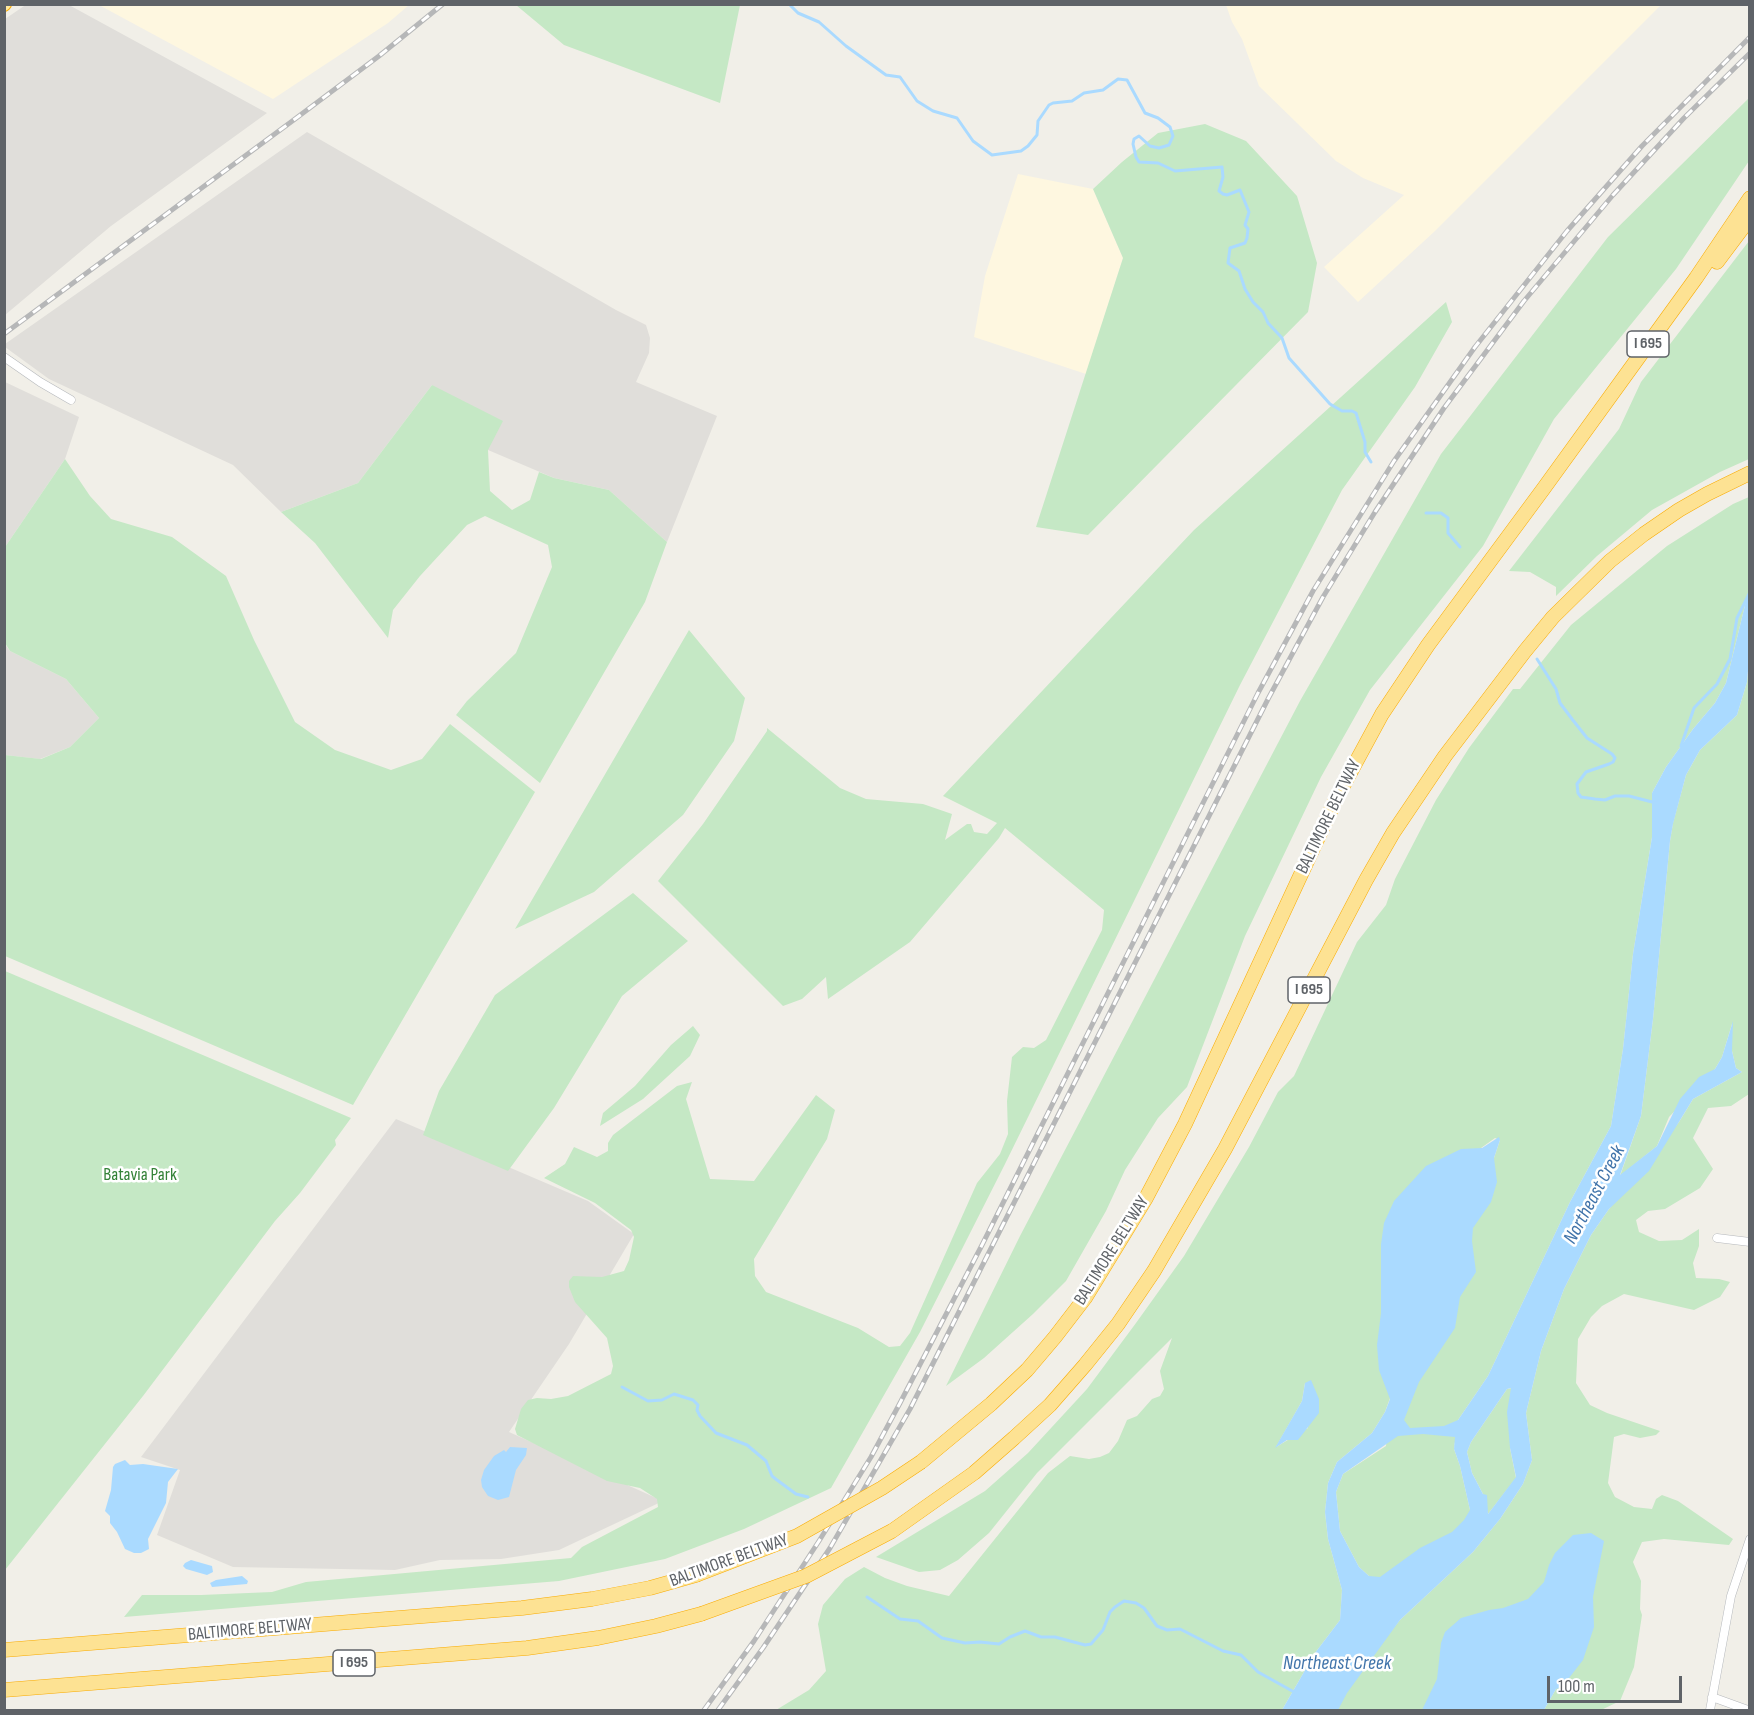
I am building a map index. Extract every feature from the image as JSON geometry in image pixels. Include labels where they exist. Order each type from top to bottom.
[{"type":"highway","name":"BALTIMORE BELTWAY","points":[[4,1650],[522,1608],[592,1599],[638,1590],[696,1575],[797,1536],[882,1488],[921,1462],[958,1433],[1027,1370],[1079,1306],[1117,1248],[1185,1124],[1355,760],[1382,714],[1428,645],[1696,278],[1749,198]]},
{"type":"highway","points":[[1544,488],[1749,218]]},
{"type":"highway","name":"I 695","points":[[4,1690],[527,1648],[597,1638],[701,1614],[806,1576],[892,1531],[974,1473],[1014,1438],[1050,1404],[1118,1324],[1154,1271],[1225,1149],[1393,833],[1445,756],[1525,651],[1553,617],[1610,561],[1679,510],[1749,473]]},
{"type":"street","points":[[4,357],[70,400]]},
{"type":"street","points":[[1717,1238],[1749,1242]]},
{"type":"street","points":[[1710,1710],[1731,1596],[1749,1539]]},
{"type":"street","points":[[1712,1697],[1748,1710]]},
{"type":"shaded area","points":[[27,4],[69,5],[267,113],[111,226],[5,315],[5,19]]},
{"type":"shaded area","points":[[99,5],[409,5],[388,23],[273,99]]},
{"type":"shaded area","points":[[1226,5],[1661,5],[1435,231],[1358,302],[1324,267],[1404,195],[1363,178],[1336,161],[1259,86],[1242,39],[1232,22]]},
{"type":"shaded area","points":[[307,132],[616,310],[646,325],[650,338],[649,353],[636,382],[717,416],[667,542],[609,490],[554,478],[488,450],[432,385],[358,483],[281,512],[233,465],[49,379],[5,347],[5,344]]},
{"type":"shaded area","points":[[1018,174],[1093,189],[1123,258],[1086,374],[974,337],[985,276]]},
{"type":"shaded area","points":[[5,382],[79,417],[65,459],[5,547]]},
{"type":"shaded area","points":[[4,643],[10,651],[66,679],[99,718],[70,747],[40,759],[5,755]]},
{"type":"shaded area","points":[[396,1119],[588,1201],[634,1234],[569,1344],[509,1432],[663,1501],[559,1550],[501,1559],[440,1560],[395,1570],[233,1567],[157,1535],[180,1470],[141,1457]]},
{"type":"green space","points":[[516,5],[740,5],[720,103],[564,45]]},
{"type":"green space","points":[[1749,98],[1749,161],[1676,269],[1554,419],[1483,546],[1370,690],[1321,777],[1245,936],[1187,1087],[1158,1118],[1125,1170],[1106,1211],[1066,1281],[984,1358],[946,1386],[1020,1236],[1300,701],[1441,454],[1608,237]]},
{"type":"green space","points":[[1205,124],[1246,141],[1297,196],[1317,263],[1308,312],[1088,535],[1036,527],[1123,258],[1093,189],[1158,133]]},
{"type":"green space","points":[[1749,241],[1749,459],[1720,472],[1652,510],[1597,556],[1556,596],[1556,587],[1530,572],[1509,571],[1619,429],[1641,382]]},
{"type":"green space","points":[[1446,302],[1452,322],[1415,387],[1342,490],[1240,685],[920,1332],[831,1488],[744,1529],[665,1559],[559,1581],[124,1617],[142,1595],[272,1592],[306,1582],[571,1558],[582,1547],[658,1507],[657,1499],[640,1488],[607,1481],[517,1435],[515,1429],[521,1409],[528,1400],[568,1396],[611,1374],[613,1366],[607,1338],[575,1302],[569,1281],[573,1276],[602,1277],[624,1271],[634,1237],[631,1230],[595,1203],[544,1178],[565,1164],[574,1147],[597,1157],[608,1151],[608,1143],[613,1135],[677,1086],[692,1082],[686,1099],[710,1179],[754,1181],[816,1095],[835,1110],[827,1139],[754,1259],[755,1276],[766,1292],[858,1328],[889,1347],[900,1346],[910,1333],[977,1183],[1000,1154],[1008,1134],[1007,1101],[1012,1057],[1023,1047],[1034,1048],[1046,1040],[1102,930],[1104,910],[1005,828],[910,942],[828,999],[826,977],[802,999],[783,1006],[658,881],[703,824],[767,728],[840,788],[866,799],[923,804],[952,814],[945,840],[967,824],[971,824],[974,832],[987,834],[997,823],[943,796],[1194,530]]},
{"type":"green space","points":[[432,385],[503,421],[488,450],[490,491],[512,510],[530,500],[539,472],[554,478],[609,490],[667,542],[645,602],[540,783],[456,715],[467,701],[516,653],[552,567],[548,545],[485,516],[467,525],[420,576],[393,610],[388,638],[315,543],[281,512],[358,483]]},
{"type":"green space","points":[[65,459],[90,496],[111,519],[172,537],[226,576],[254,640],[295,722],[335,750],[391,770],[422,759],[450,724],[535,792],[353,1105],[5,956],[5,755],[41,759],[70,747],[99,718],[66,679],[10,651],[5,643],[5,547]]},
{"type":"green space","points":[[1749,497],[1749,593],[1726,683],[1715,703],[1666,767],[1652,793],[1652,837],[1633,954],[1623,1049],[1611,1126],[1570,1202],[1488,1376],[1458,1420],[1454,1449],[1470,1510],[1470,1524],[1361,1605],[1369,1576],[1359,1567],[1340,1531],[1336,1492],[1343,1474],[1386,1446],[1390,1398],[1385,1412],[1372,1433],[1337,1462],[1328,1483],[1325,1512],[1328,1539],[1342,1590],[1340,1620],[1315,1653],[1282,1710],[776,1710],[809,1690],[826,1671],[818,1624],[823,1605],[845,1579],[864,1567],[907,1586],[949,1596],[1048,1473],[1070,1456],[1089,1459],[1109,1453],[1118,1441],[1127,1420],[1137,1416],[1152,1399],[1160,1396],[1164,1389],[1160,1371],[1172,1338],[1037,1473],[989,1533],[958,1560],[940,1570],[919,1572],[876,1557],[985,1491],[1028,1453],[1087,1389],[1184,1256],[1249,1147],[1278,1092],[1294,1076],[1357,942],[1386,905],[1395,879],[1436,800],[1469,748],[1513,689],[1520,689],[1571,625],[1667,546],[1733,504]],"holes":[[[1495,1138],[1500,1140],[1494,1158],[1481,1148]],[[1305,1383],[1308,1428],[1276,1447],[1302,1401]]]},
{"type":"green space","points":[[689,630],[745,698],[734,741],[683,815],[594,892],[515,929]]},
{"type":"green space","points":[[1749,660],[1749,1094],[1731,1106],[1708,1108],[1693,1138],[1713,1169],[1700,1188],[1665,1209],[1648,1211],[1636,1220],[1639,1232],[1659,1241],[1682,1240],[1699,1229],[1699,1246],[1693,1263],[1696,1278],[1730,1282],[1720,1297],[1694,1310],[1624,1294],[1602,1306],[1591,1317],[1578,1339],[1576,1383],[1590,1405],[1660,1431],[1656,1435],[1640,1438],[1624,1434],[1614,1437],[1608,1483],[1615,1497],[1634,1507],[1652,1509],[1656,1499],[1662,1495],[1678,1501],[1733,1539],[1729,1545],[1664,1539],[1642,1542],[1633,1562],[1641,1581],[1640,1609],[1642,1615],[1634,1667],[1620,1701],[1601,1710],[1544,1710],[1556,1689],[1550,1681],[1538,1710],[1326,1710],[1400,1620],[1473,1552],[1500,1519],[1523,1484],[1532,1460],[1526,1413],[1541,1351],[1564,1289],[1591,1235],[1679,1122],[1693,1099],[1742,1072],[1736,1068],[1732,1051],[1732,1024],[1722,1057],[1715,1069],[1669,1117],[1657,1146],[1620,1176],[1641,1116],[1673,823],[1686,775],[1700,750],[1737,715],[1747,682]]},
{"type":"green space","points":[[633,893],[688,941],[622,996],[554,1108],[508,1171],[423,1135],[439,1091],[495,995]]},
{"type":"green space","name":"Batavia Park","points":[[5,971],[351,1118],[335,1140],[336,1145],[300,1193],[275,1221],[143,1396],[5,1570]]},
{"type":"green space","points":[[693,1026],[700,1035],[690,1056],[643,1099],[600,1126],[603,1113],[635,1086],[671,1045]]},
{"type":"green space","points":[[1512,1388],[1510,1448],[1516,1478],[1488,1514],[1483,1494],[1472,1473],[1467,1452],[1471,1442],[1507,1389]]},
{"type":"water","points":[[1749,593],[1749,660],[1747,682],[1737,715],[1700,750],[1686,775],[1673,824],[1641,1116],[1620,1175],[1657,1146],[1680,1099],[1699,1077],[1715,1069],[1722,1057],[1733,1021],[1732,1051],[1736,1068],[1742,1072],[1693,1099],[1649,1171],[1609,1209],[1591,1235],[1564,1289],[1541,1351],[1526,1413],[1532,1460],[1523,1484],[1500,1519],[1473,1552],[1400,1620],[1347,1693],[1338,1710],[1282,1710],[1315,1653],[1340,1620],[1342,1590],[1328,1539],[1325,1512],[1328,1483],[1337,1462],[1372,1433],[1390,1399],[1379,1370],[1377,1345],[1381,1313],[1381,1244],[1384,1223],[1394,1201],[1426,1166],[1461,1149],[1482,1148],[1499,1137],[1494,1158],[1497,1182],[1491,1202],[1473,1228],[1472,1241],[1476,1272],[1460,1297],[1455,1328],[1419,1382],[1404,1420],[1410,1428],[1444,1426],[1458,1420],[1488,1376],[1570,1202],[1611,1126],[1623,1049],[1633,954],[1652,837],[1652,793],[1666,767],[1715,703],[1726,683]],"holes":[[[1511,1388],[1507,1412],[1510,1448],[1516,1477],[1488,1514],[1487,1495],[1483,1494],[1472,1473],[1467,1452],[1471,1442],[1507,1389]],[[1423,1434],[1455,1437],[1454,1449],[1470,1510],[1452,1532],[1420,1548],[1380,1577],[1369,1576],[1359,1567],[1340,1531],[1336,1492],[1343,1474],[1398,1436]]]},
{"type":"water","points":[[1311,1380],[1319,1399],[1319,1413],[1298,1440],[1287,1440],[1275,1448],[1302,1401],[1305,1383]]},
{"type":"water","points":[[510,1447],[527,1448],[526,1455],[516,1470],[509,1497],[498,1500],[488,1496],[482,1487],[481,1480],[484,1470],[494,1456],[504,1450],[506,1452]]},
{"type":"water","points":[[125,1460],[130,1465],[143,1464],[178,1469],[168,1482],[166,1503],[148,1539],[149,1549],[141,1553],[125,1549],[110,1523],[110,1516],[105,1511],[111,1490],[113,1467]]},
{"type":"water","points":[[1591,1533],[1604,1541],[1593,1597],[1594,1627],[1583,1660],[1562,1687],[1556,1689],[1544,1710],[1422,1710],[1437,1679],[1441,1643],[1445,1632],[1461,1618],[1503,1608],[1528,1599],[1544,1582],[1555,1553],[1573,1535]]},
{"type":"water","points":[[191,1560],[212,1566],[213,1572],[207,1575],[186,1569],[183,1566]]},
{"type":"water","points":[[242,1576],[248,1581],[247,1584],[212,1587],[210,1583],[216,1580]]},
{"type":"waterway","points":[[789,4],[798,13],[819,22],[846,46],[886,75],[900,77],[917,101],[933,111],[957,118],[973,141],[992,155],[1021,151],[1028,146],[1037,135],[1038,121],[1049,105],[1072,101],[1084,93],[1103,90],[1118,79],[1127,80],[1145,113],[1158,118],[1170,127],[1173,136],[1169,145],[1159,148],[1150,146],[1139,136],[1134,139],[1133,144],[1139,162],[1158,163],[1175,171],[1222,167],[1223,177],[1219,191],[1227,195],[1240,190],[1249,212],[1245,225],[1248,229],[1247,238],[1245,243],[1230,248],[1228,263],[1239,271],[1245,289],[1253,302],[1282,338],[1289,358],[1330,404],[1342,411],[1356,413],[1365,442],[1365,452],[1371,462]]},
{"type":"waterway","points":[[1426,513],[1441,513],[1448,518],[1448,533],[1460,547]]},
{"type":"waterway","name":"Northeast Creek","points":[[1681,746],[1694,708],[1717,684],[1730,659],[1737,618],[1750,592]]},
{"type":"waterway","points":[[1537,659],[1556,689],[1560,703],[1572,719],[1587,738],[1615,758],[1609,764],[1586,772],[1577,784],[1581,797],[1605,800],[1615,796],[1629,796],[1656,803]]},
{"type":"waterway","points":[[622,1387],[648,1401],[662,1400],[674,1394],[693,1400],[698,1405],[697,1410],[700,1416],[716,1433],[747,1445],[766,1461],[772,1476],[796,1494],[808,1497]]},
{"type":"waterway","points":[[867,1597],[900,1619],[918,1621],[942,1638],[965,1643],[999,1644],[1025,1631],[1041,1637],[1055,1637],[1085,1645],[1091,1644],[1103,1630],[1110,1612],[1115,1607],[1124,1601],[1136,1603],[1144,1608],[1157,1626],[1167,1630],[1180,1629],[1223,1651],[1241,1655],[1258,1672],[1294,1692]]},
{"type":"railway","points":[[4,334],[379,56],[443,4]]},
{"type":"railway","points":[[704,1710],[754,1641],[871,1457],[982,1245],[1258,693],[1313,591],[1394,461],[1475,347],[1567,231],[1642,146],[1750,37]]},
{"type":"railway","points":[[718,1710],[830,1548],[910,1409],[1268,699],[1323,597],[1375,512],[1444,408],[1524,301],[1613,195],[1684,118],[1750,53]]}]
